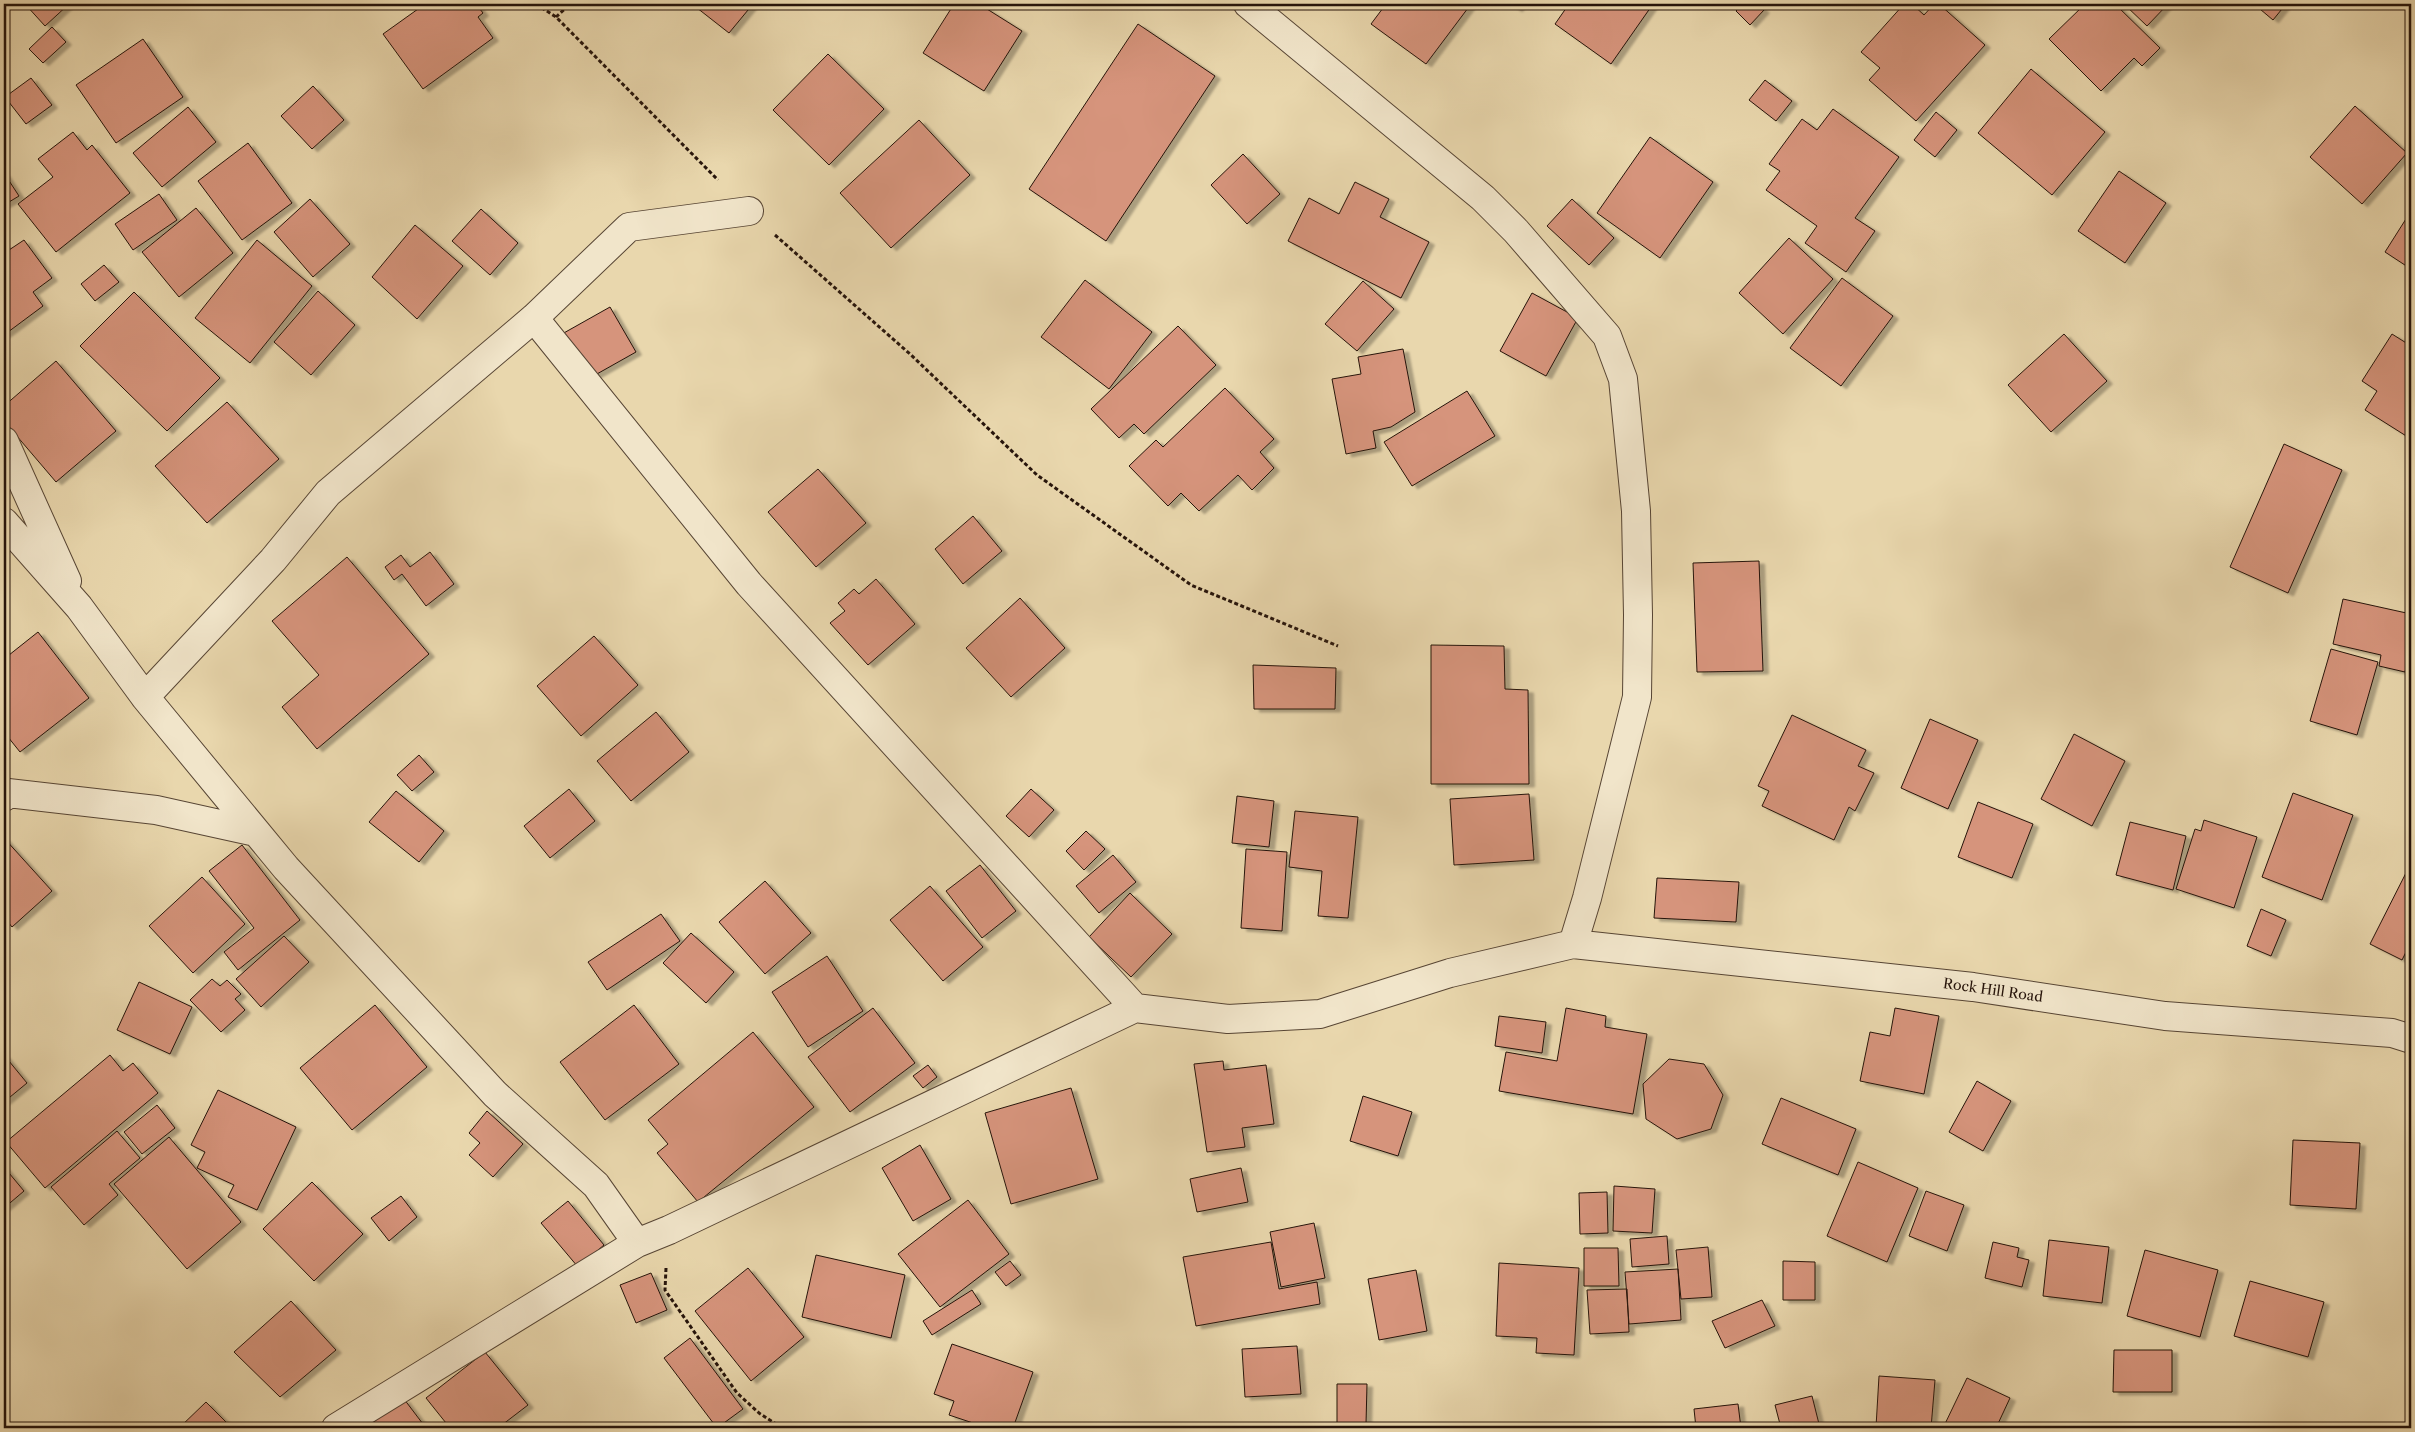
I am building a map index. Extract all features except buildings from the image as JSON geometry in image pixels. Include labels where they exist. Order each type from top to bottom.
[{"type":"street","points":[[1248,4],[1483,198],[1516,231],[1607,336],[1623,379],[1636,511],[1638,614],[1636,697],[1574,944]]},
{"type":"street","points":[[145,697],[273,560],[328,493],[534,318],[629,227],[749,211]]},
{"type":"street","points":[[336,1428],[637,1243],[670,1230],[1135,1008],[749,584],[534,318]]},
{"type":"street","points":[[4,440],[79,607]]},
{"type":"street","points":[[4,522],[79,607],[145,697],[286,868],[495,1094],[596,1185],[637,1243]]},
{"type":"street","points":[[4,797],[8,793],[156,810],[256,832]]},
{"type":"street","name":"Rock Hill Road","points":[[1135,1008],[1228,1019],[1320,1014],[1450,973],[1574,944],[1973,987],[2166,1016],[2392,1034],[2411,1039]]},
{"type":"path","points":[[536,4],[556,17],[749,211],[910,354],[1037,474],[1191,585],[1338,646]]},
{"type":"path","points":[[556,17],[570,4]]},
{"type":"path","points":[[670,1230],[665,1290],[738,1393],[759,1413],[782,1428]]}]
